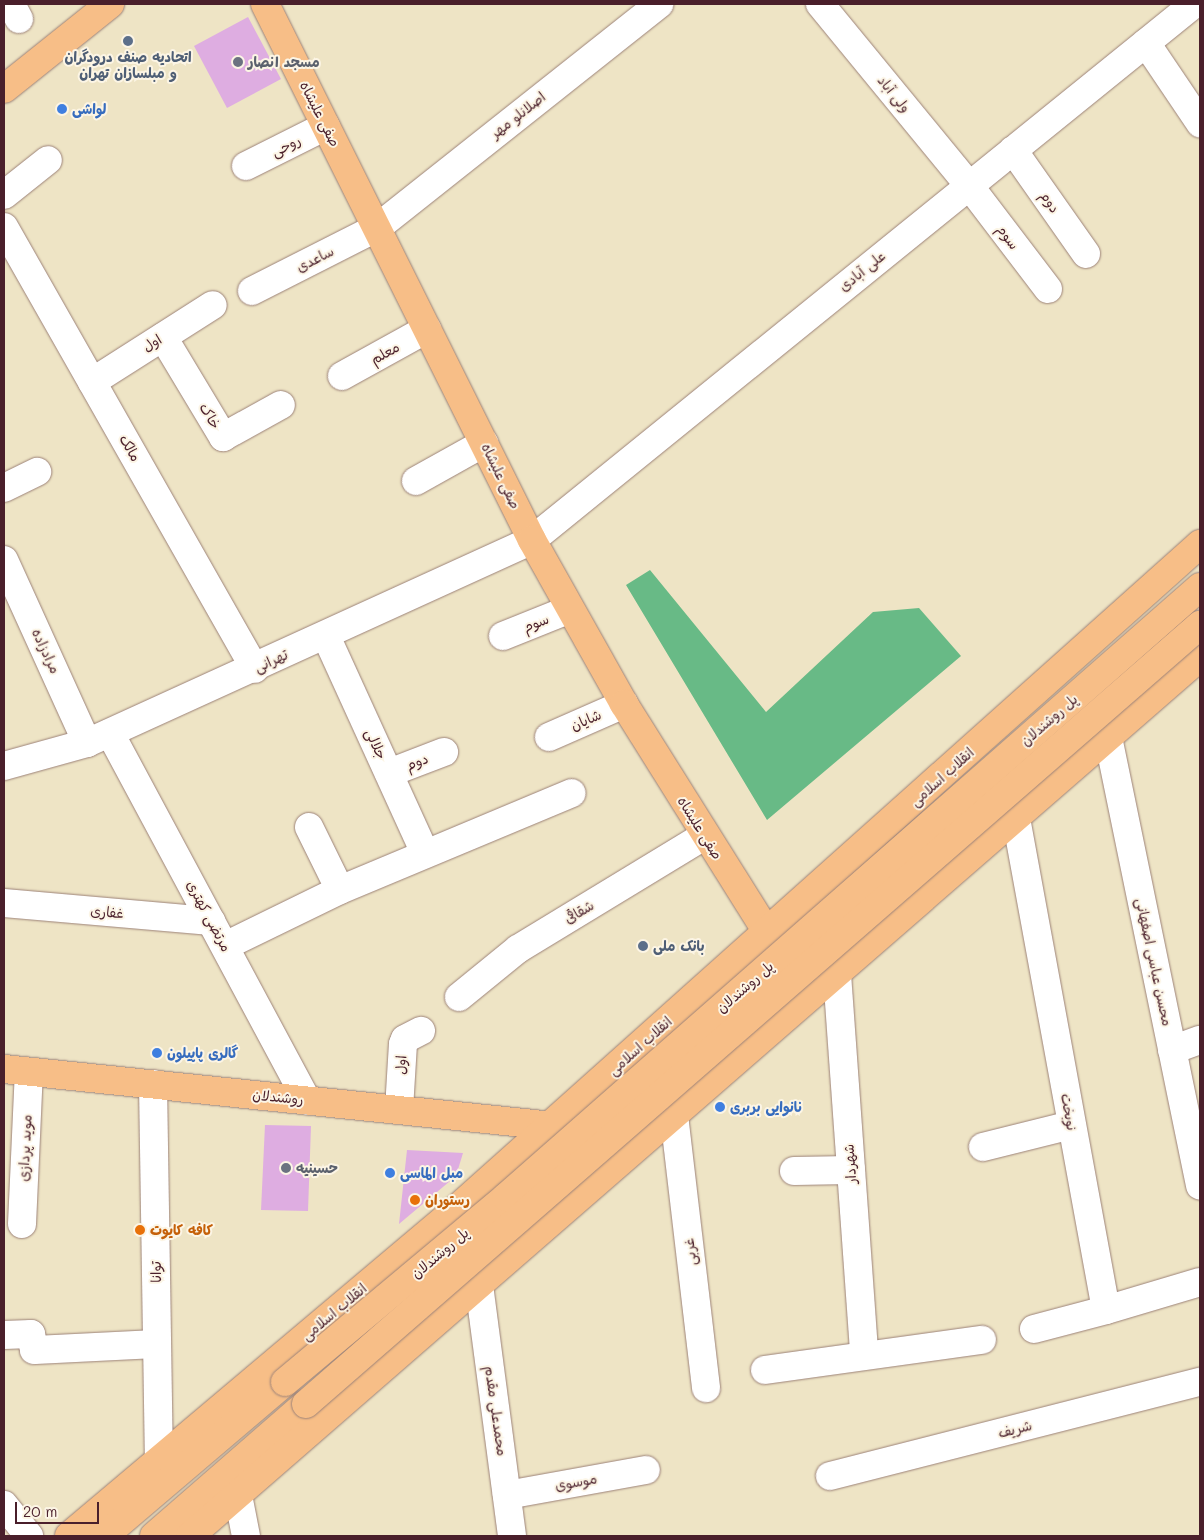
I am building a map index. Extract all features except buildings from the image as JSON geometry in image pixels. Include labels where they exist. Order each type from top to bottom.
[{"type":"main road","points":[[4,89],[110,4]]},
{"type":"main road","name":"صفی علیشاه","points":[[265,4],[378,227],[532,540],[624,704],[704,836],[767,932]]},
{"type":"main road","name":"انقلاب اسلامی","points":[[69,1536],[452,1213],[628,1058],[1200,544]]},
{"type":"main road","name":"پل روشندلان","points":[[104,1536],[506,1197],[1200,587]]},
{"type":"main road","name":"پل روشندلان","points":[[154,1536],[1200,625]]},
{"type":"main road","points":[[190,1536],[1200,657]]},
{"type":"main road","points":[[881,831],[880,850],[911,891],[931,892]]},
{"type":"main road","points":[[628,1058],[621,1082],[629,1102],[645,1114],[672,1117]]},
{"type":"main road","name":"روشندلان","points":[[16,1070],[552,1125],[638,1145]]},
{"type":"main road","points":[[452,1213],[488,1195],[510,1200],[520,1216],[520,1232],[503,1264]]},
{"type":"street","name":"اصلانلو مهر","points":[[378,227],[659,4]]},
{"type":"street","name":"ولی آباد","points":[[820,4],[968,184]]},
{"type":"street","name":"علی آبادی","points":[[532,540],[968,184],[1194,4]]},
{"type":"street","points":[[1146,43],[1200,123]]},
{"type":"street","name":"روحی","points":[[246,166],[326,126]]},
{"type":"street","name":"دوم","points":[[1013,150],[1086,254]]},
{"type":"street","points":[[4,195],[48,160]]},
{"type":"street","name":"سوم","points":[[968,184],[1048,289]]},
{"type":"street","name":"مالک","points":[[4,227],[255,669]]},
{"type":"street","name":"ساعدی","points":[[252,291],[378,227]]},
{"type":"street","name":"اول","points":[[92,382],[213,305]]},
{"type":"street","name":"معلم","points":[[342,376],[428,329]]},
{"type":"street","name":"خاک","points":[[163,337],[223,437],[281,405]]},
{"type":"street","points":[[416,481],[484,443]]},
{"type":"street","points":[[4,488],[37,472]]},
{"type":"street","name":"تهرانی","points":[[4,766],[99,738],[255,669],[532,540]]},
{"type":"street","name":"مرادزاده","points":[[4,560],[99,738]]},
{"type":"street","name":"سوم","points":[[503,636],[570,609]]},
{"type":"street","name":"جلالی","points":[[326,636],[425,853]]},
{"type":"street","name":"شایان","points":[[549,737],[624,704]]},
{"type":"street","name":"محسن عباسی اصفهانی","points":[[1108,737],[1200,1186]]},
{"type":"street","name":"مرتضی کهتری","points":[[99,738],[211,921],[307,1100]]},
{"type":"street","name":"دوم","points":[[390,773],[444,752]]},
{"type":"street","points":[[225,946],[340,890],[572,793]]},
{"type":"street","name":"نوبخت","points":[[1016,818],[1106,1310]]},
{"type":"street","points":[[309,827],[340,890]]},
{"type":"street","name":"شقاقی","points":[[459,997],[518,950],[704,836]]},
{"type":"street","name":"غفاری","points":[[4,903],[211,921]]},
{"type":"street","name":"شهردار","points":[[837,974],[864,1354]]},
{"type":"street","name":"اول","points":[[399,1109],[403,1044],[405,1039],[421,1031]]},
{"type":"street","points":[[1172,1050],[1200,1040]]},
{"type":"street","name":"موید پردازی","points":[[16,1070],[22,1224]]},
{"type":"street","name":"توانا","points":[[153,1084],[159,1460]]},
{"type":"street","name":"غربی","points":[[672,1117],[706,1388]]},
{"type":"street","points":[[983,1148],[1071,1125]]},
{"type":"street","points":[[794,1171],[851,1170]]},
{"type":"street","points":[[1034,1328],[1106,1310],[1200,1282]]},
{"type":"street","name":"محمدعلی مقدم","points":[[479,1285],[512,1536]]},
{"type":"street","points":[[4,1335],[31,1334],[34,1350],[157,1344]]},
{"type":"street","points":[[765,1370],[864,1354],[982,1340]]},
{"type":"street","name":"شریف","points":[[830,1476],[1200,1382]]},
{"type":"street","name":"موسوی","points":[[507,1495],[646,1470]]},
{"type":"street","points":[[238,1495],[246,1536]]},
{"type":"street","points":[[4,1505],[29,1536]]},
{"type":"green space","points":[[650,570],[766,712],[873,612],[919,608],[961,656],[767,820],[626,585]]},
{"type":"place","name":"اتحادیه صنف درودگران و مبلسازان تهران","points":[[128,41]]},
{"type":"place","name":"مسجد انصار","points":[[238,62]]},
{"type":"place","name":"لواشی","points":[[62,109]]},
{"type":"place","name":"بانک ملی","points":[[643,946]]},
{"type":"place","name":"گالری پاپیلون","points":[[157,1053]]},
{"type":"place","name":"نانوایی بربری","points":[[720,1107]]},
{"type":"place","name":"حسینیه","points":[[286,1168]]},
{"type":"place","name":"مبل الماسی","points":[[390,1173]]},
{"type":"place","name":"رستوران","points":[[415,1200]]},
{"type":"place","name":"کافه کایوت","points":[[140,1230]]}]
